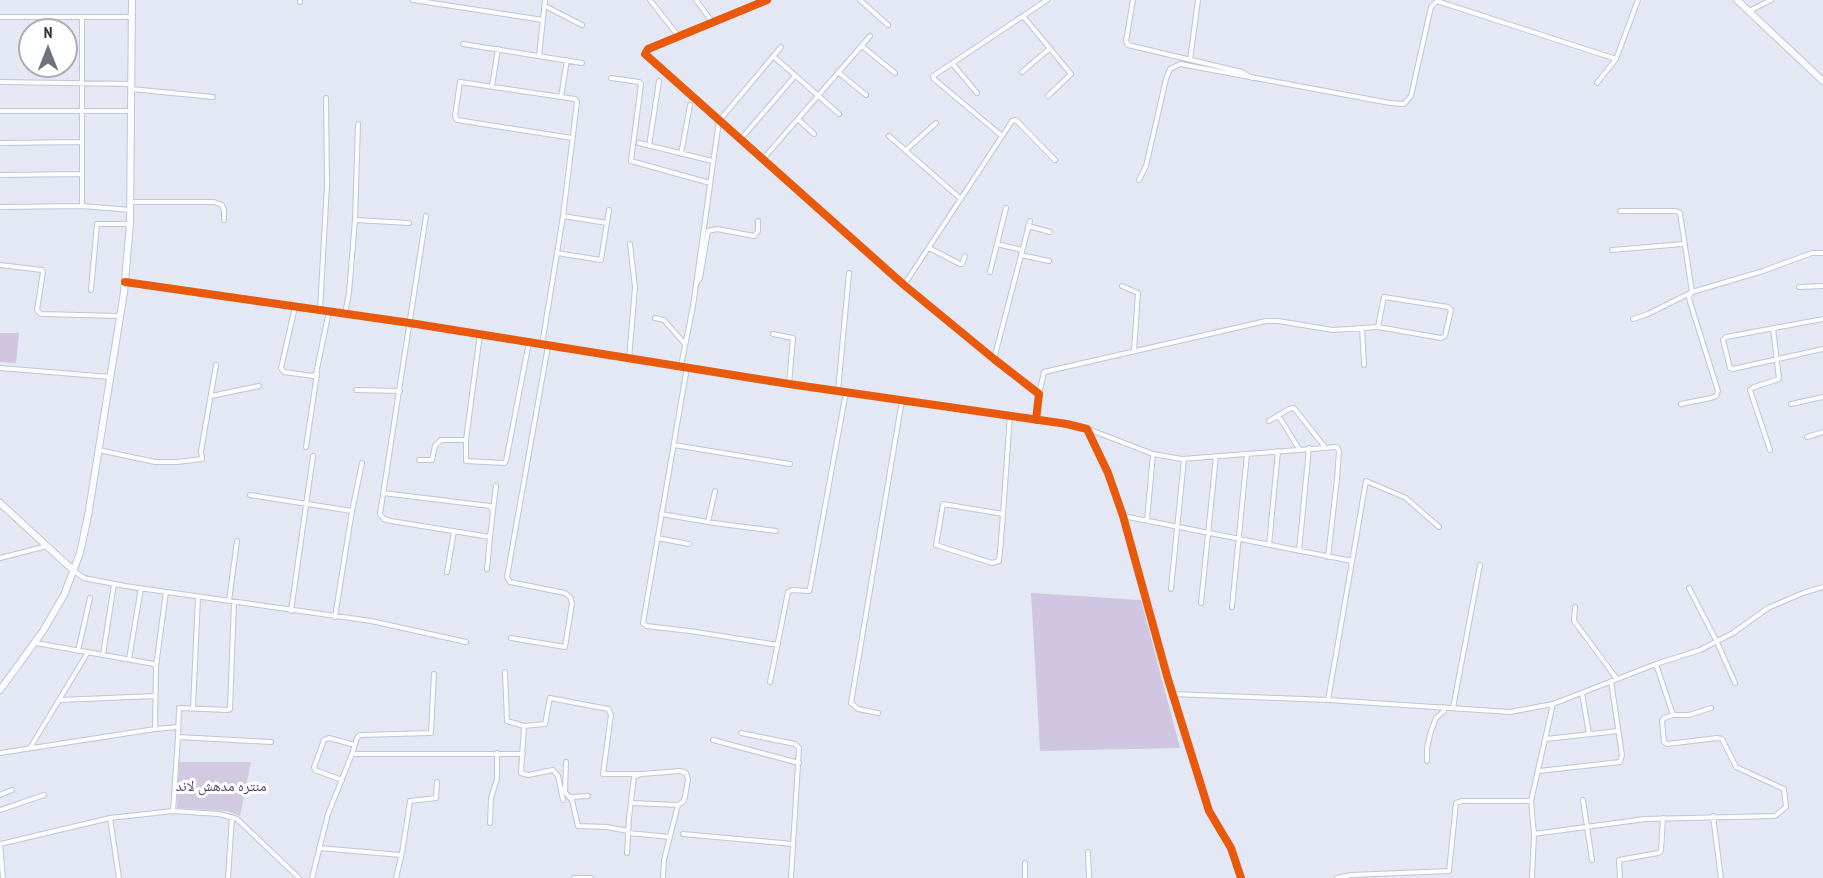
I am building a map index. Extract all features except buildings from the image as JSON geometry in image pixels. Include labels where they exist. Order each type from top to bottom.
[{"type":"main road","points":[[0,690],[51,620],[74,571],[84,539],[125,282],[131,210],[132,0]]},
{"type":"main road","points":[[1737,0],[1823,81]]},
{"type":"main road","points":[[0,503],[74,571]]},
{"type":"street","points":[[413,0],[543,20]]},
{"type":"street","points":[[539,56],[545,0]]},
{"type":"street","points":[[650,0],[679,37]]},
{"type":"street","points":[[696,0],[713,23]]},
{"type":"street","points":[[767,0],[648,49],[645,54],[904,285],[994,360],[1039,394]]},
{"type":"street","points":[[860,0],[888,25]]},
{"type":"street","points":[[1002,136],[933,78],[951,63],[1047,0]]},
{"type":"street","points":[[1133,0],[1126,44],[1242,72],[1252,78]]},
{"type":"street","points":[[1190,60],[1198,0]]},
{"type":"street","points":[[1597,83],[1616,59],[1638,0]]},
{"type":"street","points":[[1749,11],[1771,0]]},
{"type":"street","points":[[1139,180],[1146,165],[1166,79],[1170,69],[1180,64],[1404,104],[1411,96],[1431,7],[1437,1],[1616,59]]},
{"type":"street","points":[[545,6],[582,25]]},
{"type":"street","points":[[1023,16],[1071,74],[1048,96]]},
{"type":"street","points":[[0,17],[132,17]]},
{"type":"street","points":[[82,17],[82,206]]},
{"type":"street","points":[[763,159],[870,36]]},
{"type":"street","points":[[463,44],[582,63]]},
{"type":"street","points":[[862,46],[895,73]]},
{"type":"street","points":[[681,366],[696,283],[718,121],[781,47]]},
{"type":"street","points":[[1022,72],[1049,49]]},
{"type":"street","points":[[492,86],[498,50]]},
{"type":"street","points":[[772,56],[839,114]]},
{"type":"street","points":[[561,97],[567,60]]},
{"type":"street","points":[[951,63],[976,93]]},
{"type":"street","points":[[838,72],[866,95]]},
{"type":"street","points":[[740,140],[795,76]]},
{"type":"street","points":[[611,78],[641,84],[630,160],[710,183]]},
{"type":"street","points":[[650,146],[659,81]]},
{"type":"street","points":[[0,82],[131,87],[213,97]]},
{"type":"street","points":[[542,345],[563,216],[577,102],[575,99],[460,82],[455,116],[457,120],[572,138]]},
{"type":"street","points":[[320,310],[327,185],[326,98]]},
{"type":"street","points":[[681,154],[690,105]]},
{"type":"street","points":[[0,111],[131,111]]},
{"type":"street","points":[[798,120],[814,134]]},
{"type":"street","points":[[904,285],[1012,121],[1016,120],[1055,160]]},
{"type":"street","points":[[906,150],[936,123]]},
{"type":"street","points":[[345,314],[355,220],[358,124]]},
{"type":"street","points":[[889,136],[961,199]]},
{"type":"street","points":[[0,143],[82,142]]},
{"type":"street","points":[[639,143],[712,161]]},
{"type":"street","points":[[0,175],[82,174]]},
{"type":"street","points":[[131,201],[214,202],[222,205],[224,220]]},
{"type":"street","points":[[0,207],[82,206],[131,210]]},
{"type":"street","points":[[990,272],[1006,208]]},
{"type":"street","points":[[557,253],[601,260],[609,210]]},
{"type":"street","points":[[1620,211],[1678,212],[1692,292],[1689,298],[1718,391],[1716,396],[1711,398],[1681,404]]},
{"type":"street","points":[[426,216],[380,514],[384,519],[490,537]]},
{"type":"street","points":[[563,216],[607,223]]},
{"type":"street","points":[[355,220],[409,223]]},
{"type":"street","points":[[994,360],[1030,220]]},
{"type":"street","points":[[696,283],[700,278],[708,231],[717,229],[754,236],[758,231],[758,221]]},
{"type":"street","points":[[92,290],[97,224],[130,224]]},
{"type":"street","points":[[1028,226],[1050,232]]},
{"type":"street","points":[[629,359],[635,287],[630,244]]},
{"type":"street","points":[[997,244],[1049,261]]},
{"type":"street","points":[[1612,250],[1683,244]]},
{"type":"street","points":[[928,248],[960,264],[965,256]]},
{"type":"street","points":[[1633,319],[1692,292],[1763,271],[1812,253],[1823,253]]},
{"type":"street","points":[[0,265],[42,270],[37,310],[41,314],[120,316]]},
{"type":"street","points":[[838,391],[849,273]]},
{"type":"street","points":[[125,282],[410,323],[789,384],[1010,415],[1087,429],[1153,454],[1184,459],[1335,447],[1339,451],[1328,557]]},
{"type":"street","points":[[1122,286],[1138,293],[1134,351]]},
{"type":"street","points":[[1799,287],[1823,286]]},
{"type":"street","points":[[1036,420],[1044,372],[1272,320],[1330,330],[1378,327],[1444,337],[1451,310],[1448,307],[1384,297],[1378,327]]},
{"type":"street","points":[[295,306],[281,370],[313,376],[317,372]]},
{"type":"street","points":[[306,447],[329,311]]},
{"type":"street","points":[[655,318],[664,320],[685,344]]},
{"type":"street","points":[[1823,319],[1726,336],[1723,340],[1731,369],[1823,349]]},
{"type":"street","points":[[1362,328],[1364,365]]},
{"type":"street","points":[[1770,450],[1750,390],[1778,381],[1773,328]]},
{"type":"street","points":[[480,334],[466,440],[466,461],[504,463],[508,458],[529,342]]},
{"type":"street","points":[[773,334],[793,338],[789,384]]},
{"type":"street","points":[[511,638],[565,647],[572,603],[570,597],[565,593],[510,582],[507,577],[548,346]]},
{"type":"street","points":[[99,450],[154,462],[200,460],[216,364]]},
{"type":"street","points":[[687,367],[642,621],[644,624],[778,645]]},
{"type":"street","points":[[0,368],[111,377]]},
{"type":"street","points":[[212,396],[259,386]]},
{"type":"street","points":[[356,390],[400,391]]},
{"type":"street","points":[[770,682],[788,592],[792,590],[807,592],[810,588],[846,392]]},
{"type":"street","points":[[1791,404],[1823,397]]},
{"type":"street","points":[[878,712],[858,709],[851,703],[902,400]]},
{"type":"street","points":[[1269,421],[1294,408],[1324,447]]},
{"type":"street","points":[[1003,514],[943,504],[936,545],[938,548],[996,563],[999,561],[1003,514],[1010,415]]},
{"type":"street","points":[[1278,416],[1299,449]]},
{"type":"street","points":[[1087,429],[1123,516],[1172,694],[1210,816],[1231,848],[1241,878]]},
{"type":"street","points":[[1807,437],[1823,432]]},
{"type":"street","points":[[419,460],[432,460],[435,446],[439,441],[466,440]]},
{"type":"street","points":[[674,445],[790,464]]},
{"type":"street","points":[[1299,551],[1309,448]]},
{"type":"street","points":[[1269,545],[1278,451]]},
{"type":"street","points":[[1147,520],[1153,454]]},
{"type":"street","points":[[1232,607],[1247,454]]},
{"type":"street","points":[[291,610],[313,456]]},
{"type":"street","points":[[1201,603],[1216,456]]},
{"type":"street","points":[[1171,589],[1184,459]]},
{"type":"street","points":[[335,617],[362,463]]},
{"type":"street","points":[[1328,700],[1366,481],[1406,498],[1438,527]]},
{"type":"street","points":[[487,570],[496,486]]},
{"type":"street","points":[[708,522],[715,491]]},
{"type":"street","points":[[383,493],[490,506],[493,511]]},
{"type":"street","points":[[250,495],[352,512]]},
{"type":"street","points":[[661,514],[776,531]]},
{"type":"street","points":[[1123,516],[1352,561]]},
{"type":"street","points":[[447,572],[454,531]]},
{"type":"street","points":[[657,538],[689,544]]},
{"type":"street","points":[[173,812],[179,708],[230,709],[232,602],[237,541]]},
{"type":"street","points":[[0,558],[47,546]]},
{"type":"street","points":[[1453,708],[1480,565]]},
{"type":"street","points":[[74,571],[84,578],[114,584],[371,621],[466,642]]},
{"type":"street","points":[[103,655],[114,584]]},
{"type":"street","points":[[1172,694],[1328,700],[1510,712],[1553,704],[1656,664],[1681,657],[1717,642],[1768,608],[1823,587]]},
{"type":"street","points":[[129,659],[141,588]]},
{"type":"street","points":[[1689,588],[1735,683]]},
{"type":"street","points":[[154,729],[156,667],[165,592]]},
{"type":"street","points":[[194,707],[198,597]]},
{"type":"street","points":[[78,651],[90,598]]},
{"type":"street","points":[[1575,607],[1574,621],[1617,679]]},
{"type":"street","points":[[35,643],[152,663],[156,667]]},
{"type":"street","points":[[30,748],[88,652]]},
{"type":"street","points":[[1656,664],[1673,716]]},
{"type":"street","points":[[505,672],[506,719],[510,723],[524,726],[546,723],[550,698],[608,709],[611,715],[603,774],[680,771],[686,773],[688,779],[685,800],[678,805],[631,803]]},
{"type":"street","points":[[312,878],[328,814],[360,735],[431,734],[434,674]]},
{"type":"street","points":[[1539,771],[1620,762],[1622,755],[1611,681]]},
{"type":"street","points":[[1582,693],[1589,734]]},
{"type":"street","points":[[59,700],[155,696]]},
{"type":"street","points":[[1532,878],[1534,834],[1531,801],[1553,704]]},
{"type":"street","points":[[1427,761],[1431,731],[1436,718],[1444,711],[1444,707]]},
{"type":"street","points":[[1534,834],[1663,819],[1775,816],[1786,807],[1784,789],[1736,767],[1722,739],[1667,744],[1664,742],[1662,721],[1664,718],[1689,715],[1711,708]]},
{"type":"street","points":[[524,726],[522,774],[553,770],[557,773],[563,800]]},
{"type":"street","points":[[0,753],[178,727]]},
{"type":"street","points":[[1546,739],[1618,731]]},
{"type":"street","points":[[741,733],[798,745],[799,764],[791,878]]},
{"type":"street","points":[[178,737],[271,742]]},
{"type":"street","points":[[342,780],[315,770],[314,767],[324,740],[328,738],[355,745]]},
{"type":"street","points":[[713,740],[799,764]]},
{"type":"street","points":[[352,753],[523,754]]},
{"type":"street","points":[[490,823],[491,798],[497,779],[497,753]]},
{"type":"street","points":[[565,793],[566,762]]},
{"type":"street","points":[[627,853],[634,777],[641,774]]},
{"type":"street","points":[[396,878],[410,801],[436,798],[437,782]]},
{"type":"street","points":[[561,789],[570,797],[578,826],[603,827],[670,837]]},
{"type":"street","points":[[0,795],[12,790]]},
{"type":"street","points":[[0,810],[44,795]]},
{"type":"street","points":[[570,797],[588,796]]},
{"type":"street","points":[[1583,800],[1592,860]]},
{"type":"street","points":[[1337,878],[1351,875],[1448,872],[1456,803],[1462,801],[1531,801]]},
{"type":"street","points":[[663,878],[664,860],[678,805]]},
{"type":"street","points":[[3,878],[0,844],[110,818],[196,812],[232,817],[246,826],[299,878]]},
{"type":"street","points":[[1713,816],[1721,878]]},
{"type":"street","points":[[229,877],[232,817]]},
{"type":"street","points":[[110,818],[119,878]]},
{"type":"street","points":[[1620,878],[1619,860],[1661,851],[1663,819]]},
{"type":"street","points":[[683,834],[793,844]]},
{"type":"street","points":[[319,849],[402,855]]},
{"type":"street","points":[[1088,852],[1089,878]]},
{"type":"street","points":[[1025,863],[1025,878]]},
{"type":"street","points":[[574,878],[591,878]]},
{"type":"green space","name":"منتره مدهش لاند","points":[[179,762],[251,762],[240,816],[227,811],[177,808]]},
{"type":"shaded area","points":[[0,333],[19,333],[16,363],[0,362]]},
{"type":"shaded area","points":[[1031,593],[1141,600],[1180,748],[1040,751]]},
{"type":"cycle path","points":[[767,0],[648,49],[645,54],[904,285],[1039,394],[1036,420]]},
{"type":"cycle path","points":[[125,282],[410,323],[789,384],[1067,424],[1087,429],[1108,473],[1123,516],[1167,676],[1209,811],[1231,848],[1241,878]]}]
